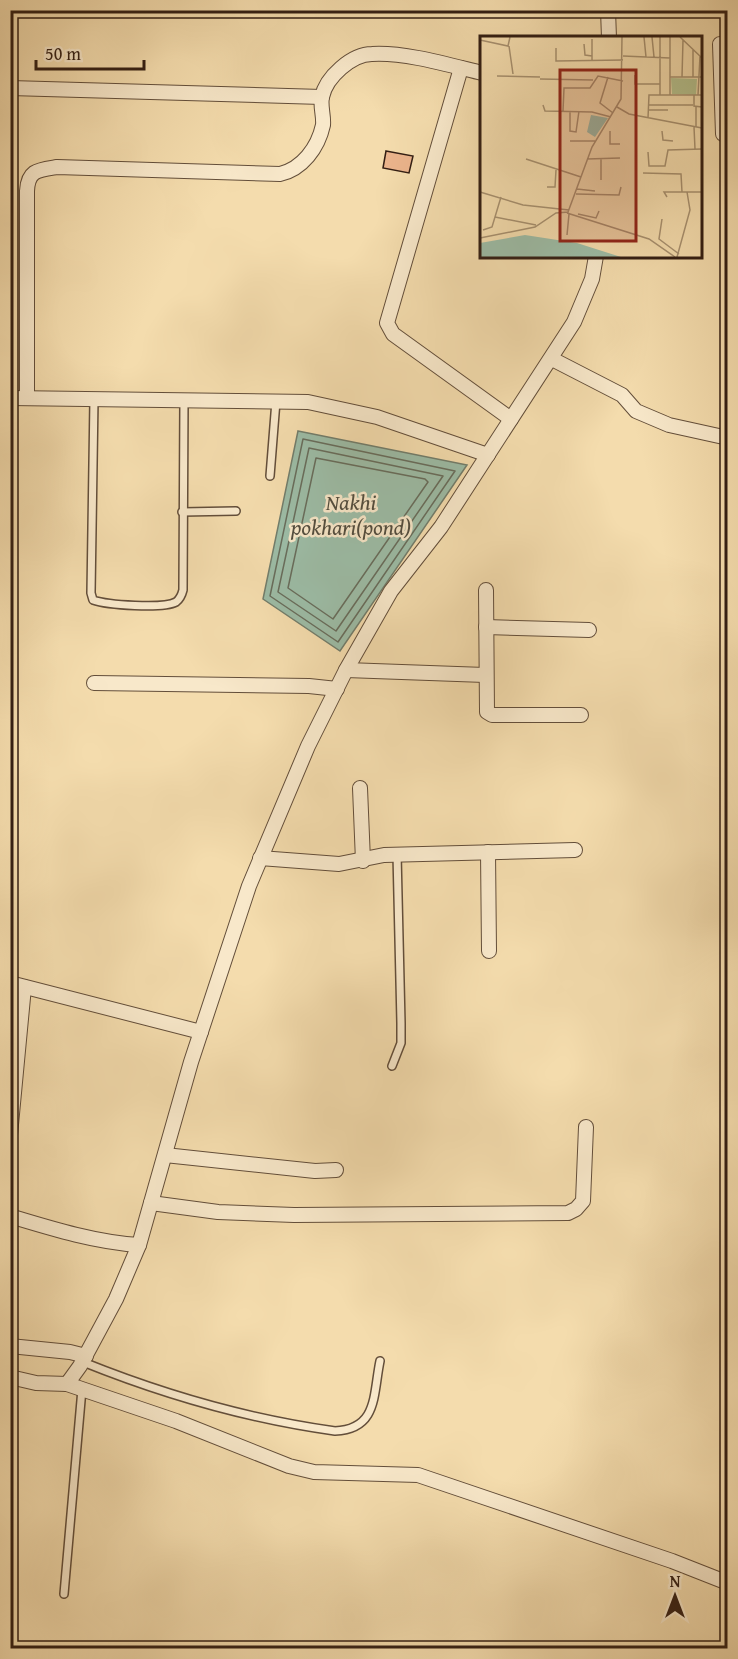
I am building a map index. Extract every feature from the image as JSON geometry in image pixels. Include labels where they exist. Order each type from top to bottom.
[{"type":"street","points":[[608,10],[609,36]]},
{"type":"street","points":[[720,44],[723,134],[728,134]]},
{"type":"street","points":[[27,398],[27,191],[30,175],[35,170],[57,167],[280,174],[291,171],[308,156],[317,141],[323,123],[322,97],[340,70],[355,58],[371,54],[480,73]]},
{"type":"street","points":[[461,68],[387,323],[393,334],[511,419]]},
{"type":"street","points":[[10,87],[322,97]]},
{"type":"street","points":[[78,1372],[116,1299],[139,1245],[201,1032],[260,858],[308,746],[346,670],[391,591],[441,527],[574,322],[592,279],[596,258]]},
{"type":"street","points":[[552,359],[622,395],[636,411],[669,425],[728,438]]},
{"type":"street","points":[[10,398],[276,400],[337,406],[387,420],[488,455]]},
{"type":"street","points":[[486,590],[486,711],[492,715],[581,715]]},
{"type":"street","points":[[486,627],[589,630]]},
{"type":"street","points":[[346,670],[485,675]]},
{"type":"street","points":[[94,683],[309,686],[337,689]]},
{"type":"street","points":[[360,788],[363,861]]},
{"type":"street","points":[[260,858],[339,864],[397,854],[575,850]]},
{"type":"street","points":[[488,852],[489,951]]},
{"type":"street","points":[[10,1135],[17,985],[201,1032]]},
{"type":"street","points":[[151,1203],[219,1212],[294,1215],[568,1213],[576,1209],[583,1201],[586,1127]]},
{"type":"street","points":[[165,1155],[315,1171],[336,1170]]},
{"type":"street","points":[[10,1216],[114,1244],[139,1245]]},
{"type":"street","points":[[10,1346],[70,1352],[78,1372]]},
{"type":"street","points":[[10,1377],[36,1383],[78,1372],[314,1472],[418,1475],[450,1484],[728,1582]]},
{"type":"lane","points":[[94,399],[90,577],[93,600],[102,603],[156,604],[175,602],[181,596],[184,399]]},
{"type":"lane","points":[[270,476],[276,400]]},
{"type":"lane","points":[[182,512],[236,511]]},
{"type":"lane","points":[[392,1066],[400,1043],[401,1023],[397,854]]},
{"type":"lane","points":[[64,1594],[78,1372],[144,1386],[216,1408],[296,1426],[351,1431],[362,1425],[368,1416],[380,1361]]},
{"type":"water","name":"Nakhi pokhari(pond)","points":[[298,431],[467,465],[340,651],[263,599]]},
{"type":"building","points":[[386,151],[413,156],[409,173],[383,168]]}]
